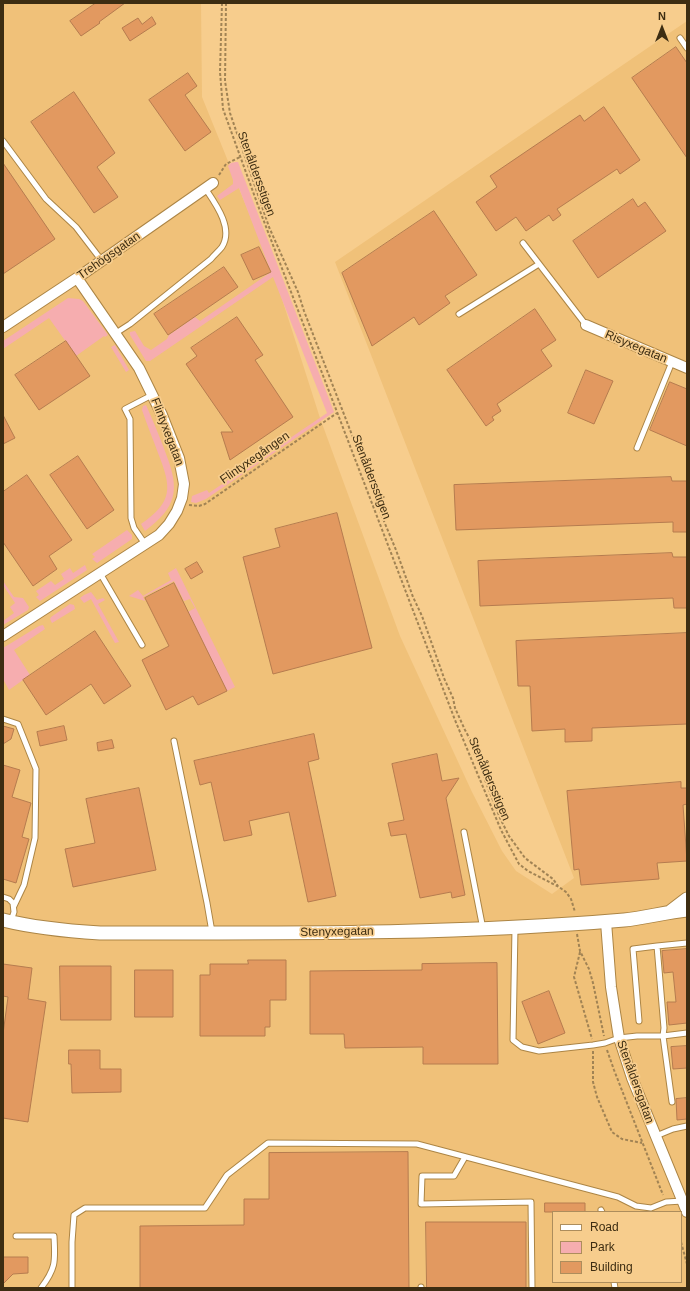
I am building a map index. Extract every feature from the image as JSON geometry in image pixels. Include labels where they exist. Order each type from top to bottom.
[{"type":"street","name":"Trehögsgatan","points":[[3,327],[78,278],[209,186]]},
{"type":"street","name":"Flintyxegatan","points":[[3,636],[159,535],[169,524],[182,498],[184,484],[179,458],[152,395],[139,368],[78,278]]},
{"type":"street","name":"Risyxegatan","points":[[586,325],[687,368]]},
{"type":"street","name":"Stenyxegatan","points":[[670,912],[687,899]]},
{"type":"street","name":"Stenyxegatan","points":[[7,920],[63,931],[100,933],[212,933],[483,929],[606,922],[687,910]]},
{"type":"street","name":"Stenåldersgatan","points":[[606,922],[611,987],[618,1038],[632,1078],[685,1201],[687,1212]]},
{"type":"lane","points":[[680,38],[687,48]]},
{"type":"lane","points":[[3,141],[46,199],[76,227],[102,261]]},
{"type":"lane","points":[[116,333],[130,324],[211,259],[222,246],[225,237],[224,224],[209,186]]},
{"type":"lane","points":[[523,243],[586,325]]},
{"type":"lane","points":[[459,314],[539,264]]},
{"type":"lane","points":[[637,448],[672,362]]},
{"type":"lane","points":[[145,544],[134,528],[131,518],[130,419],[125,410],[152,395]]},
{"type":"lane","points":[[100,573],[142,645]]},
{"type":"lane","points":[[3,719],[18,724],[36,769],[35,838],[24,885],[7,920]]},
{"type":"lane","points":[[174,741],[212,933]]},
{"type":"lane","points":[[464,832],[483,929]]},
{"type":"lane","points":[[3,897],[9,899],[14,906]]},
{"type":"lane","points":[[515,927],[513,961],[513,1040],[522,1047],[539,1051],[606,1043],[618,1038],[648,1035],[663,1036],[687,1033]]},
{"type":"lane","points":[[639,1021],[633,949],[687,943]]},
{"type":"lane","points":[[657,946],[664,1028],[663,1036],[672,1102]]},
{"type":"lane","points":[[656,1136],[673,1129],[687,1126]]},
{"type":"lane","points":[[72,1288],[72,1242],[74,1215],[85,1208],[204,1208],[227,1175],[268,1142],[417,1144],[618,1197],[636,1206],[651,1208],[666,1202],[685,1201]]},
{"type":"lane","points":[[465,1157],[454,1176],[422,1176],[421,1204],[531,1202],[532,1288]]},
{"type":"lane","points":[[16,1236],[54,1236],[55,1264],[49,1278],[42,1288]]},
{"type":"path","name":"Stenåldersstigen","points":[[222,3],[220,72],[223,109],[452,713],[501,830],[519,864],[539,878],[566,892],[574,906],[576,923]]},
{"type":"path","points":[[226,3],[225,81],[230,113],[269,227],[298,292],[376,497],[381,514],[396,550],[412,597],[422,616],[444,678],[453,698],[455,708],[472,742],[474,753],[483,772],[500,818],[509,836],[525,858],[553,878],[558,887]]},
{"type":"path","points":[[209,186],[226,164],[240,157]]},
{"type":"path","name":"Flintyxegången","points":[[180,504],[193,506],[205,504],[337,413]]},
{"type":"path","points":[[580,951],[574,977],[593,1045],[593,1082],[597,1097],[612,1132],[622,1139],[642,1142]]},
{"type":"path","points":[[682,1246],[687,1264]]},
{"type":"shaded area","points":[[3,3],[201,3],[202,97],[275,277],[320,418],[400,636],[472,792],[502,851],[516,871],[552,894],[574,878],[335,262],[687,21],[687,1288],[3,1288]]},
{"type":"green space","points":[[238,162],[334,412],[206,499],[196,503],[191,502],[192,496],[207,490],[209,493],[327,413],[273,277],[150,361],[146,361],[130,335],[130,332],[135,331],[144,346],[151,350],[167,339],[169,335],[195,317],[200,321],[271,272],[239,188],[220,200],[217,196],[233,184],[228,166],[231,163]]},
{"type":"green space","points":[[68,298],[83,301],[108,335],[105,337],[104,336],[76,356],[49,318],[3,349],[3,341]]},
{"type":"green space","points":[[115,345],[129,370],[126,372],[111,347]]},
{"type":"green space","points":[[146,405],[159,435],[170,467],[174,488],[173,497],[164,514],[145,531],[141,524],[159,509],[167,493],[166,476],[163,465],[142,410],[143,406]]},
{"type":"green space","points":[[127,530],[132,535],[132,539],[97,563],[92,559],[95,557],[92,554]]},
{"type":"green space","points":[[85,565],[87,570],[40,601],[36,597],[39,595],[36,591],[51,581],[55,585],[64,579],[61,574],[70,568],[73,573]]},
{"type":"green space","points":[[176,568],[235,687],[227,691],[188,612],[195,608],[190,599],[184,601],[174,581],[143,597],[145,601],[129,596],[138,590],[143,596],[171,580],[168,573]]},
{"type":"green space","points":[[3,581],[14,597],[23,598],[29,607],[28,610],[3,625],[3,621],[14,613],[10,607],[15,603],[3,585]]},
{"type":"green space","points":[[91,592],[97,600],[103,598],[105,600],[98,604],[119,642],[115,643],[91,599],[84,603],[80,598]]},
{"type":"green space","points":[[70,604],[74,605],[75,609],[52,623],[50,619],[51,617]]},
{"type":"green space","points":[[43,625],[45,629],[14,650],[30,675],[9,690],[3,679],[3,648]]},
{"type":"building","points":[[96,3],[125,3],[81,36],[70,21]]},
{"type":"building","points":[[152,17],[156,24],[130,41],[122,28],[138,18],[142,24]]},
{"type":"building","points":[[676,47],[687,63],[687,158],[632,78]]},
{"type":"building","points":[[188,73],[197,86],[185,95],[211,132],[185,151],[149,100]]},
{"type":"building","points":[[74,92],[115,153],[97,167],[118,197],[94,213],[31,122]]},
{"type":"building","points":[[604,107],[640,160],[620,174],[617,169],[557,209],[561,215],[553,221],[549,215],[526,231],[516,217],[496,231],[476,202],[497,187],[490,176],[580,115],[584,121]]},
{"type":"building","points":[[3,163],[55,239],[3,274]]},
{"type":"building","points":[[633,199],[638,207],[645,202],[666,231],[598,278],[573,241]]},
{"type":"building","points":[[434,211],[477,275],[445,296],[450,303],[419,325],[414,317],[372,346],[342,273]]},
{"type":"building","points":[[259,247],[271,272],[253,280],[241,255]]},
{"type":"building","points":[[224,267],[238,287],[168,335],[154,314]]},
{"type":"building","points":[[535,309],[556,340],[541,350],[552,366],[497,404],[501,411],[492,417],[494,420],[486,426],[447,370]]},
{"type":"building","points":[[237,317],[263,355],[255,360],[293,417],[230,460],[221,432],[233,432],[186,364],[197,356],[191,348]]},
{"type":"building","points":[[66,341],[90,376],[39,410],[15,375]]},
{"type":"building","points":[[586,370],[613,381],[594,424],[568,413]]},
{"type":"building","points":[[670,382],[687,389],[687,446],[650,430]]},
{"type":"building","points":[[3,415],[15,438],[3,444]]},
{"type":"building","points":[[78,456],[114,510],[87,529],[50,475]]},
{"type":"building","points":[[27,475],[72,540],[49,556],[57,569],[33,586],[3,542],[3,492]]},
{"type":"building","points":[[671,477],[672,481],[687,481],[687,532],[673,532],[673,522],[456,530],[454,485]]},
{"type":"building","points":[[337,513],[372,648],[273,674],[243,557],[280,547],[275,529]]},
{"type":"building","points":[[672,553],[673,557],[687,557],[687,608],[674,608],[673,598],[480,606],[478,561]]},
{"type":"building","points":[[197,562],[203,572],[191,579],[185,569]]},
{"type":"building","points":[[174,583],[227,691],[198,705],[193,696],[166,710],[142,660],[169,646],[145,598]]},
{"type":"building","points":[[95,631],[131,686],[104,704],[91,684],[46,715],[23,680]]},
{"type":"building","points":[[687,633],[687,724],[592,728],[592,741],[565,742],[565,729],[532,731],[530,686],[518,686],[516,641]]},
{"type":"building","points":[[3,726],[14,729],[11,739],[3,744]]},
{"type":"building","points":[[64,726],[67,740],[40,746],[37,732]]},
{"type":"building","points":[[314,734],[319,759],[308,762],[336,896],[308,902],[289,812],[249,821],[252,835],[224,841],[211,782],[200,785],[194,761]]},
{"type":"building","points":[[112,740],[114,748],[98,751],[97,743]]},
{"type":"building","points":[[437,754],[442,781],[459,778],[446,798],[465,895],[452,898],[451,892],[420,898],[406,834],[391,836],[388,823],[404,820],[392,764]]},
{"type":"building","points":[[3,765],[20,770],[12,797],[31,803],[22,837],[29,839],[16,883],[3,879]]},
{"type":"building","points":[[681,782],[681,788],[687,788],[687,804],[683,805],[687,861],[657,863],[659,879],[581,885],[579,869],[574,870],[567,791]]},
{"type":"building","points":[[139,788],[156,870],[73,887],[65,849],[95,843],[86,799]]},
{"type":"building","points":[[687,949],[687,1023],[669,1025],[667,1002],[676,1002],[673,972],[664,973],[662,951]]},
{"type":"building","points":[[248,960],[286,960],[286,1000],[270,1000],[270,1027],[265,1027],[265,1036],[200,1036],[200,975],[210,975],[210,964],[248,964]]},
{"type":"building","points":[[497,963],[498,1064],[423,1064],[423,1047],[345,1048],[344,1034],[310,1034],[310,971],[422,970],[422,964]]},
{"type":"building","points":[[3,964],[32,968],[28,999],[46,1002],[28,1122],[3,1118],[3,1034],[8,997],[3,996]]},
{"type":"building","points":[[60,966],[111,966],[111,1020],[61,1020]]},
{"type":"building","points":[[135,970],[173,970],[173,1017],[135,1017]]},
{"type":"building","points":[[549,991],[565,1033],[538,1044],[522,1002]]},
{"type":"building","points":[[687,1046],[687,1068],[673,1069],[671,1047]]},
{"type":"building","points":[[69,1050],[100,1050],[100,1069],[121,1069],[121,1092],[72,1093]]},
{"type":"building","points":[[687,1098],[687,1119],[677,1120],[676,1099]]},
{"type":"building","points":[[408,1152],[409,1288],[140,1288],[140,1226],[244,1225],[244,1199],[269,1199],[269,1153]]},
{"type":"building","points":[[545,1203],[585,1203],[585,1211],[545,1212]]},
{"type":"building","points":[[426,1222],[526,1222],[526,1288],[427,1288]]},
{"type":"building","points":[[3,1257],[28,1257],[28,1273],[13,1274],[3,1284]]}]
